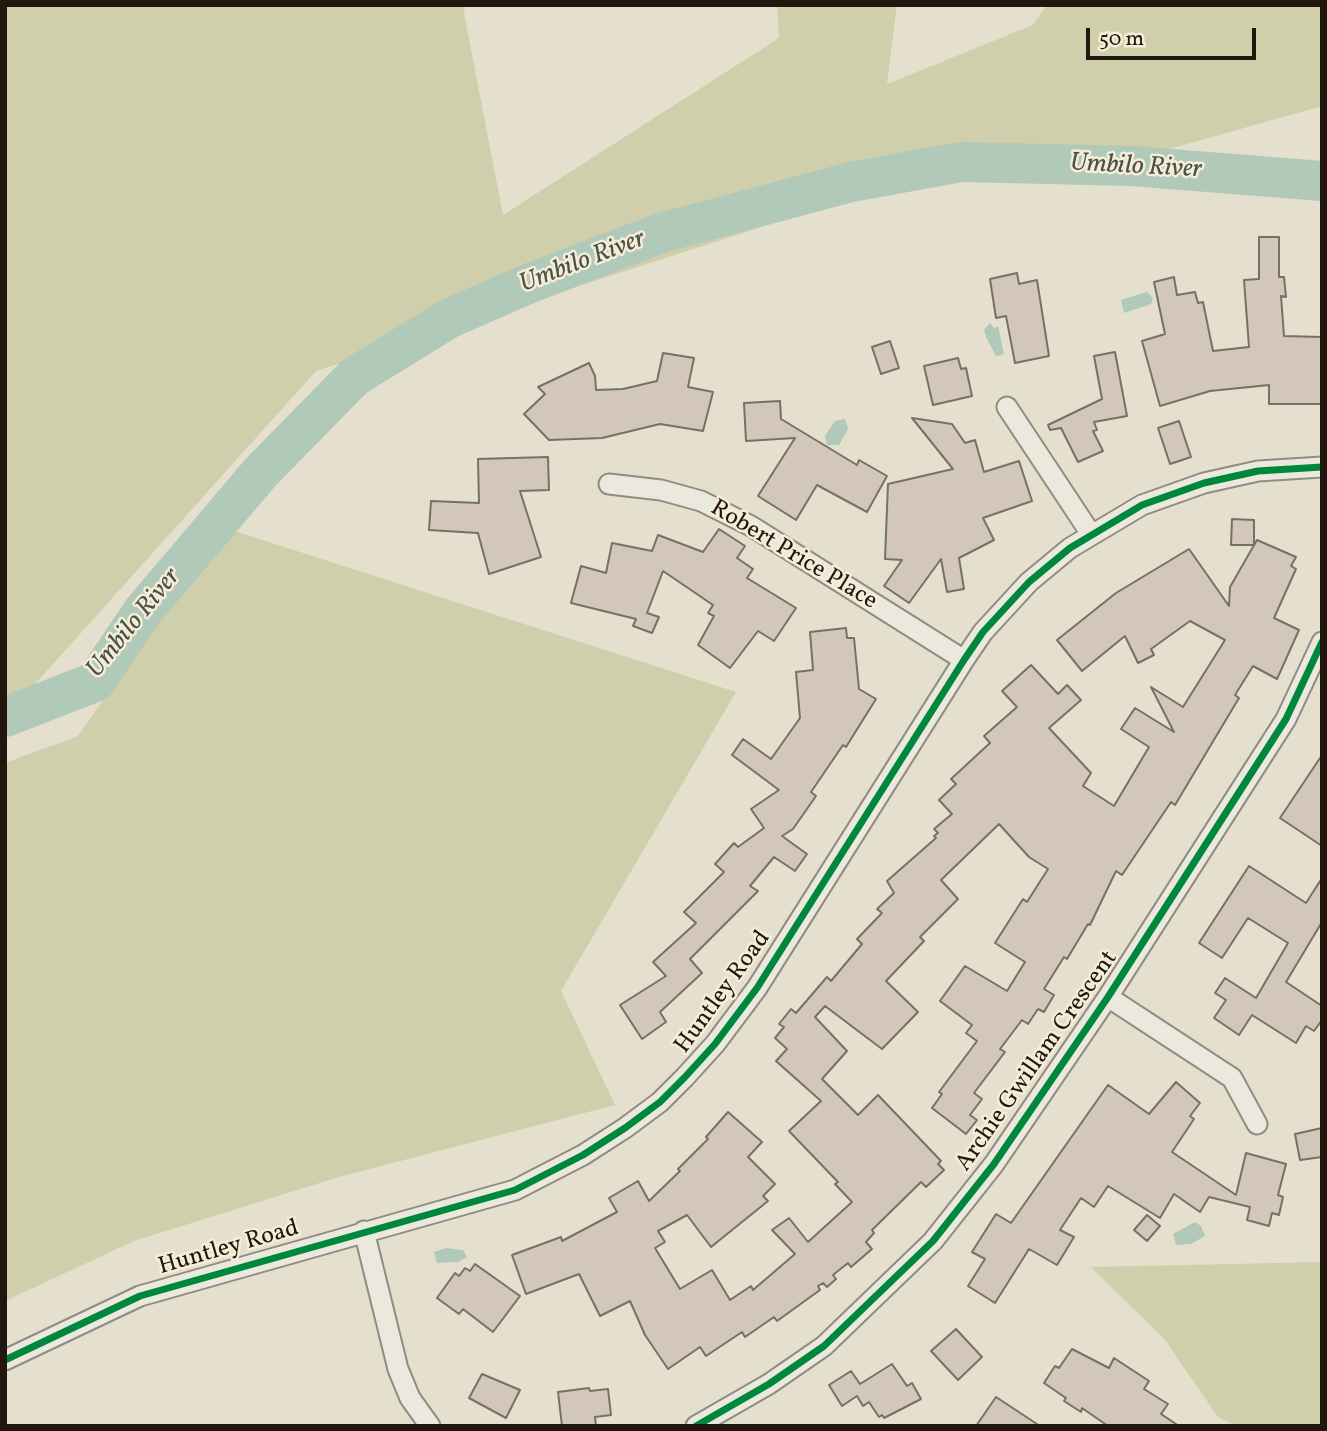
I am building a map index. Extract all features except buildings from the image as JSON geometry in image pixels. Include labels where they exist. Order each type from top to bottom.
[{"type":"street","points":[[1007,407],[1091,534]]},
{"type":"street","name":"Huntley Road","points":[[5,1360],[140,1296],[515,1190],[583,1155],[660,1102],[715,1044],[757,988],[983,632],[1029,582],[1091,534],[1142,505],[1204,482],[1258,471],[1322,467]]},
{"type":"street","name":"Robert Price Place","points":[[609,484],[661,490],[688,497],[751,526],[964,660]]},
{"type":"street","name":"Archie Gwillam Crescent","points":[[702,1424],[769,1384],[824,1346],[933,1241],[994,1164],[1108,997],[1286,719],[1322,642]]},
{"type":"street","points":[[1108,997],[1232,1078],[1257,1124]]},
{"type":"street","points":[[364,1231],[398,1369],[410,1398],[430,1426]]},
{"type":"shaded area","points":[[5,5],[465,5],[464,13],[503,215],[779,38],[777,5],[897,5],[887,84],[1033,25],[1047,5],[1322,5],[1322,106],[1127,161],[913,178],[316,371],[27,693],[5,701]]},
{"type":"shaded area","points":[[1147,292],[1153,298],[1151,304],[1124,313],[1121,300]]},
{"type":"shaded area","points":[[990,323],[994,328],[998,326],[1004,354],[996,356],[986,337],[984,330]]},
{"type":"shaded area","points":[[845,419],[848,429],[839,445],[827,445],[825,436],[835,421]]},
{"type":"shaded area","points":[[222,527],[736,692],[561,991],[615,1105],[339,1177],[134,1241],[5,1301],[5,763],[78,736]]},
{"type":"shaded area","points":[[1195,1222],[1201,1226],[1205,1236],[1191,1244],[1176,1245],[1173,1234]]},
{"type":"shaded area","points":[[446,1248],[463,1250],[467,1257],[458,1262],[437,1263],[434,1252]]},
{"type":"shaded area","points":[[1322,1262],[1322,1426],[1237,1426],[1218,1417],[1165,1340],[1091,1267]]},
{"type":"waterway","name":"Umbilo River","points":[[5,717],[95,682],[143,611],[260,473],[354,377],[448,319],[530,283],[661,233],[851,182],[961,162],[1132,166],[1322,181]]},
{"type":"cycle path","points":[[5,1360],[140,1296],[515,1190],[583,1155],[625,1128],[660,1102],[685,1077],[715,1044],[757,988],[964,660],[983,632],[1029,582],[1070,548],[1142,505],[1204,483],[1258,471],[1322,467]]},
{"type":"cycle path","points":[[696,1426],[769,1384],[824,1346],[933,1241],[994,1164],[1108,997],[1286,719],[1322,642]]}]
